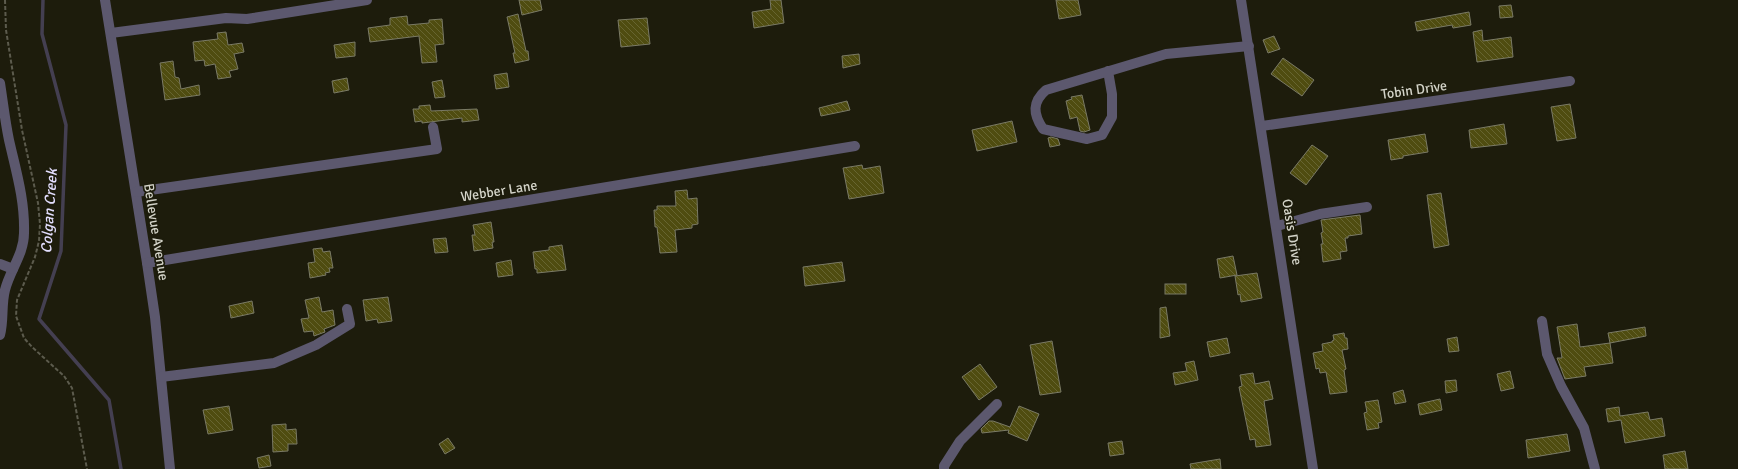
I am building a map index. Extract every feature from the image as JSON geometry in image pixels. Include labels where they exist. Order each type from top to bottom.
[{"type":"street","name":"Bellevue Avenue","points":[[106,0],[147,263],[161,377],[170,469]]},
{"type":"street","points":[[111,33],[226,18],[247,19],[367,0]]},
{"type":"street","name":"Oasis Drive","points":[[1241,0],[1262,126],[1313,469]]},
{"type":"street","points":[[1108,71],[1112,94],[1112,117],[1102,135],[1087,139],[1043,129],[1038,121],[1035,109],[1038,97],[1046,90],[1108,71],[1166,54],[1249,46]]},
{"type":"street","name":"Tobin Drive","points":[[1262,126],[1570,81]]},
{"type":"street","points":[[0,83],[9,138],[22,197],[24,218],[24,235],[21,252],[5,287],[2,301],[2,327],[0,335]]},
{"type":"street","points":[[136,192],[437,149],[433,127]]},
{"type":"street","name":"Webber Lane","points":[[147,263],[855,146]]},
{"type":"street","points":[[1277,226],[1320,214],[1366,207]]},
{"type":"street","points":[[0,264],[13,269]]},
{"type":"street","points":[[161,377],[274,363],[316,345],[350,324],[347,309]]},
{"type":"street","points":[[1542,321],[1547,354],[1561,386],[1584,428],[1595,469]]},
{"type":"street","points":[[944,469],[944,466],[960,441],[997,404]]},
{"type":"building","points":[[519,0],[540,0],[542,10],[522,15]]},
{"type":"building","points":[[770,0],[781,0],[784,23],[754,28],[752,12],[771,9]]},
{"type":"building","points":[[1056,0],[1078,0],[1081,15],[1059,19]]},
{"type":"building","points":[[1511,5],[1513,17],[1500,18],[1499,6]]},
{"type":"building","points":[[1469,12],[1471,25],[1453,28],[1452,25],[1417,31],[1415,22]]},
{"type":"building","points":[[518,14],[529,60],[515,63],[513,53],[515,53],[507,17]]},
{"type":"building","points":[[407,16],[408,25],[429,23],[429,20],[442,19],[444,44],[435,45],[437,62],[422,63],[419,36],[370,42],[368,28],[390,25],[390,18]]},
{"type":"building","points":[[647,18],[650,44],[621,47],[618,20]]},
{"type":"building","points":[[1482,30],[1483,41],[1511,37],[1513,57],[1477,62],[1473,32]]},
{"type":"building","points":[[226,32],[228,45],[242,43],[244,52],[234,54],[238,69],[229,71],[231,77],[218,79],[215,64],[205,66],[204,60],[195,61],[193,42],[218,39],[217,33]]},
{"type":"building","points":[[1274,36],[1280,49],[1268,53],[1263,40]]},
{"type":"building","points":[[355,42],[355,56],[336,58],[334,45]]},
{"type":"building","points":[[859,54],[860,64],[843,68],[842,56]]},
{"type":"building","points":[[1283,58],[1314,80],[1302,96],[1271,74]]},
{"type":"building","points":[[173,61],[175,77],[179,78],[181,89],[199,85],[200,95],[165,100],[160,63]]},
{"type":"building","points":[[507,73],[509,87],[496,89],[494,75]]},
{"type":"building","points":[[347,78],[349,90],[334,93],[332,81]]},
{"type":"building","points":[[442,80],[445,97],[435,98],[432,82]]},
{"type":"building","points":[[1082,95],[1090,130],[1084,132],[1080,131],[1077,117],[1070,119],[1066,101],[1072,99],[1071,97]]},
{"type":"building","points":[[847,101],[850,110],[821,116],[819,108]]},
{"type":"building","points":[[1570,104],[1576,138],[1557,141],[1551,107]]},
{"type":"building","points":[[430,105],[431,111],[477,109],[479,120],[462,122],[462,118],[422,123],[422,121],[415,122],[413,109],[419,109],[419,106]]},
{"type":"building","points":[[1012,121],[1017,142],[977,151],[972,130]]},
{"type":"building","points":[[1504,124],[1507,144],[1471,148],[1469,130]]},
{"type":"building","points":[[1425,134],[1428,152],[1403,156],[1403,158],[1391,160],[1388,140]]},
{"type":"building","points":[[1051,137],[1058,139],[1060,145],[1050,147],[1048,138]]},
{"type":"building","points":[[1312,145],[1328,156],[1306,185],[1290,173]]},
{"type":"building","points":[[862,165],[863,169],[880,166],[884,193],[849,199],[843,168]]},
{"type":"building","points":[[687,190],[688,199],[697,198],[698,224],[692,225],[692,228],[675,230],[677,252],[660,253],[657,227],[655,227],[654,210],[657,210],[657,206],[676,206],[675,191]]},
{"type":"building","points":[[1441,193],[1449,245],[1434,248],[1427,195]]},
{"type":"building","points":[[1360,215],[1362,234],[1348,236],[1348,238],[1345,238],[1347,251],[1340,252],[1341,259],[1323,262],[1321,244],[1323,244],[1321,233],[1323,232],[1321,220]]},
{"type":"building","points":[[491,222],[494,242],[492,242],[493,248],[474,251],[472,235],[475,235],[473,225]]},
{"type":"building","points":[[446,238],[448,252],[435,253],[433,239]]},
{"type":"building","points":[[562,245],[566,270],[537,273],[537,269],[535,269],[533,252],[549,250],[549,247]]},
{"type":"building","points":[[322,248],[323,252],[330,251],[333,268],[329,268],[330,272],[325,273],[326,275],[310,278],[308,263],[315,262],[313,249]]},
{"type":"building","points":[[1233,256],[1237,275],[1220,278],[1217,259]]},
{"type":"building","points":[[511,260],[513,275],[498,277],[496,263]]},
{"type":"building","points":[[842,262],[845,281],[805,286],[803,267]]},
{"type":"building","points":[[1257,273],[1262,298],[1241,302],[1240,294],[1238,295],[1235,276]]},
{"type":"building","points":[[1165,284],[1186,284],[1186,294],[1165,294]]},
{"type":"building","points":[[319,297],[322,312],[333,310],[335,325],[324,329],[325,332],[314,336],[313,331],[304,332],[301,319],[309,318],[305,300]]},
{"type":"building","points":[[388,297],[392,321],[378,323],[377,319],[366,321],[363,300]]},
{"type":"building","points":[[252,301],[254,313],[231,318],[229,306]]},
{"type":"building","points":[[1166,307],[1170,336],[1160,338],[1160,308]]},
{"type":"building","points":[[1577,324],[1580,347],[1610,343],[1613,363],[1584,367],[1586,376],[1565,379],[1557,358],[1562,358],[1557,327]]},
{"type":"building","points":[[1645,327],[1646,336],[1610,343],[1608,333]]},
{"type":"building","points":[[1344,333],[1345,338],[1347,338],[1348,349],[1342,350],[1346,369],[1344,370],[1347,392],[1330,394],[1326,372],[1320,373],[1319,368],[1316,369],[1313,353],[1323,351],[1322,344],[1332,342],[1334,340],[1333,335]]},
{"type":"building","points":[[1457,337],[1459,351],[1449,352],[1447,339]]},
{"type":"building","points":[[1227,338],[1230,353],[1210,357],[1207,342]]},
{"type":"building","points":[[1052,341],[1061,392],[1040,395],[1030,345]]},
{"type":"building","points":[[1194,361],[1198,380],[1175,385],[1173,373],[1187,371],[1185,363]]},
{"type":"building","points":[[980,364],[997,387],[979,400],[962,377]]},
{"type":"building","points":[[1510,371],[1514,388],[1501,391],[1497,374]]},
{"type":"building","points":[[1253,373],[1255,384],[1269,381],[1273,399],[1264,401],[1271,445],[1256,447],[1255,439],[1250,440],[1239,387],[1242,386],[1240,375]]},
{"type":"building","points":[[1456,380],[1457,391],[1446,393],[1445,381]]},
{"type":"building","points":[[1403,390],[1406,402],[1395,404],[1393,393]]},
{"type":"building","points":[[1440,399],[1442,410],[1420,415],[1418,404]]},
{"type":"building","points":[[1378,400],[1382,422],[1378,423],[1379,428],[1367,430],[1364,413],[1367,412],[1365,402]]},
{"type":"building","points":[[229,406],[233,430],[208,434],[203,410]]},
{"type":"building","points":[[1019,406],[1039,414],[1027,441],[1008,433],[1009,430],[982,433],[981,429],[989,421],[1010,427]]},
{"type":"building","points":[[1619,407],[1620,416],[1648,412],[1650,420],[1662,418],[1665,436],[1625,443],[1621,420],[1608,422],[1606,409]]},
{"type":"building","points":[[286,424],[286,430],[296,429],[297,444],[288,444],[288,451],[273,452],[272,425]]},
{"type":"building","points":[[1567,434],[1570,451],[1528,458],[1526,440]]},
{"type":"building","points":[[448,438],[455,448],[445,454],[439,444]]},
{"type":"building","points":[[1122,441],[1124,454],[1110,456],[1108,443]]},
{"type":"building","points":[[1685,451],[1688,469],[1665,469],[1663,455]]},
{"type":"building","points":[[269,455],[271,466],[259,468],[257,458]]},
{"type":"building","points":[[1220,459],[1221,469],[1191,469],[1190,464]]},
{"type":"waterway","name":"Colgan Creek","points":[[43,0],[42,34],[66,125],[61,251],[39,319],[109,400],[121,469]]}]
